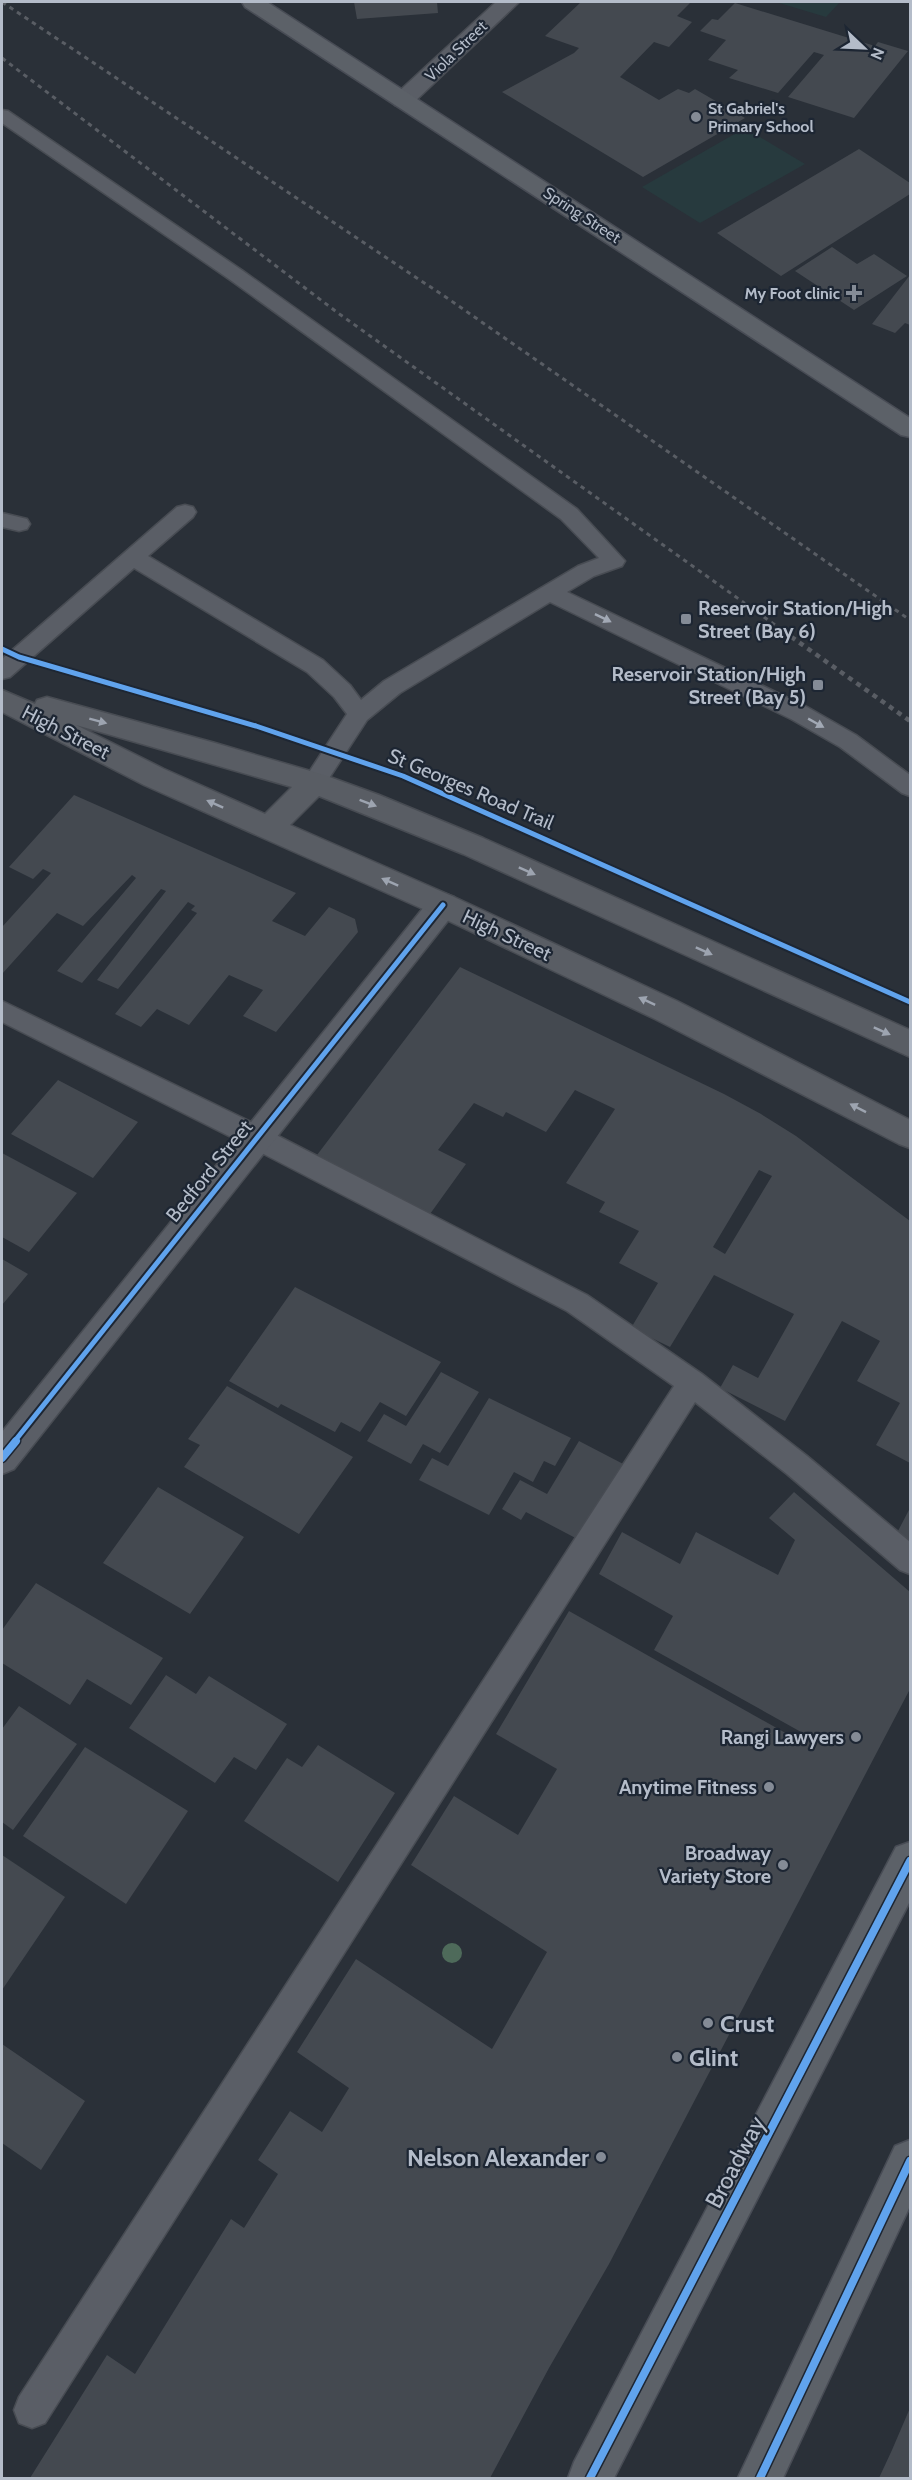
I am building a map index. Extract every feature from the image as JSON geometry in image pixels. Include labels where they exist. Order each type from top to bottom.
[{"type":"main road","name":"Spring Street","points":[[253,2],[910,429]]},
{"type":"main road","name":"High Street","points":[[2,695],[215,753],[314,783],[474,846],[910,1044]]},
{"type":"main road","name":"High Street","points":[[2,700],[154,777],[444,905],[675,1014],[910,1135]]},
{"type":"main road","points":[[268,828],[314,783]]},
{"type":"main road","name":"Broadway","points":[[590,2478],[908,1874]]},
{"type":"main road","points":[[760,2478],[910,2161]]},
{"type":"street","name":"Viola Street","points":[[403,100],[508,2]]},
{"type":"street","name":"Bedford Street","points":[[2,1458],[444,905]]},
{"type":"lane","points":[[2,115],[236,275],[579,522],[614,561],[586,571],[392,687],[359,714],[314,783]]},
{"type":"lane","points":[[2,671],[185,512]]},
{"type":"lane","points":[[134,558],[315,666],[342,691],[359,714]]},
{"type":"lane","points":[[550,593],[799,713],[848,741],[910,787]]},
{"type":"lane","points":[[2,1011],[257,1138],[577,1303],[692,1383],[797,1465],[910,1560]]},
{"type":"lane","points":[[32,2410],[692,1383]]},
{"type":"green space","points":[[776,2],[840,2],[826,17]]},
{"type":"green space","points":[[745,128],[805,164],[700,223],[642,187]]},
{"type":"building","points":[[354,2],[437,2],[438,13],[357,19]]},
{"type":"building","points":[[581,2],[691,2],[677,16],[692,22],[669,47],[654,42],[620,77],[659,100],[678,89],[689,93],[695,89],[745,118],[643,177],[502,92],[574,53],[579,48],[545,36]]},
{"type":"building","points":[[735,3],[875,46],[878,42],[908,51],[854,118],[788,97],[824,55],[814,52],[778,93],[729,78],[738,70],[708,60],[726,40],[700,31],[712,19],[718,20]]},
{"type":"building","points":[[859,149],[910,183],[910,194],[781,276],[717,233]]},
{"type":"building","name":"My Foot clinic","points":[[832,247],[857,264],[874,254],[907,276],[854,310],[795,271]]},
{"type":"building","points":[[910,275],[910,325],[905,323],[895,333],[872,324]]},
{"type":"building","points":[[74,795],[296,893],[272,921],[305,936],[329,907],[355,919],[358,932],[276,1032],[243,1016],[263,990],[229,975],[189,1025],[157,1009],[141,1027],[115,1014],[197,913],[191,910],[195,906],[188,902],[118,989],[97,980],[166,891],[161,889],[82,983],[57,971],[136,878],[132,875],[83,926],[57,913],[2,974],[2,927],[51,873],[43,869],[33,879],[9,867]]},
{"type":"building","points":[[460,967],[724,1094],[796,1136],[910,1221],[910,1463],[876,1445],[900,1403],[857,1381],[880,1341],[842,1321],[785,1421],[720,1388],[733,1365],[758,1378],[794,1314],[714,1275],[670,1347],[631,1328],[658,1283],[619,1263],[639,1231],[599,1212],[605,1202],[566,1183],[615,1109],[575,1090],[546,1132],[506,1112],[503,1117],[474,1103],[438,1150],[466,1164],[430,1214],[317,1155]],"holes":[[[759,1170],[772,1176],[725,1254],[713,1247]]]},
{"type":"building","points":[[58,1080],[138,1122],[93,1178],[11,1134]]},
{"type":"building","points":[[2,1153],[77,1193],[29,1252],[2,1237]]},
{"type":"building","points":[[2,1259],[28,1274],[2,1305]]},
{"type":"building","points":[[295,1287],[441,1362],[406,1416],[380,1402],[360,1432],[341,1422],[335,1432],[281,1404],[278,1408],[229,1381]]},
{"type":"building","points":[[441,1372],[479,1392],[440,1453],[423,1444],[411,1464],[367,1441],[384,1414],[406,1426]]},
{"type":"building","points":[[227,1386],[353,1457],[299,1534],[184,1467],[200,1445],[188,1439]]},
{"type":"building","points":[[489,1398],[571,1438],[555,1466],[544,1461],[533,1482],[514,1472],[489,1515],[419,1480],[432,1458],[448,1466]]},
{"type":"building","points":[[579,1441],[629,1467],[585,1543],[526,1512],[521,1520],[502,1509],[520,1480],[547,1494]]},
{"type":"building","points":[[158,1487],[244,1537],[190,1614],[103,1563]]},
{"type":"building","points":[[794,1492],[910,1592],[910,1689],[609,2264],[549,2368],[490,2478],[30,2478],[107,2355],[135,2374],[231,2219],[244,2228],[278,2174],[258,2160],[290,2111],[322,2132],[349,2088],[297,2052],[356,1959],[492,2049],[547,1952],[411,1865],[454,1796],[518,1835],[557,1769],[496,1734],[569,1611],[805,1744],[810,1737],[654,1650],[673,1616],[599,1574],[622,1532],[680,1564],[696,1532],[778,1575],[795,1540],[769,1518]]},
{"type":"building","points":[[910,1508],[910,1542],[898,1531]]},
{"type":"building","points":[[36,1583],[163,1658],[131,1705],[87,1679],[70,1705],[2,1663],[2,1630]]},
{"type":"building","points":[[166,1675],[196,1694],[209,1676],[287,1724],[256,1770],[234,1757],[215,1783],[129,1728]]},
{"type":"building","points":[[19,1706],[77,1744],[13,1830],[2,1822],[2,1729]]},
{"type":"building","points":[[318,1745],[395,1793],[338,1882],[244,1821],[287,1758],[302,1767]]},
{"type":"building","points":[[85,1747],[188,1811],[126,1904],[23,1836]]},
{"type":"building","points":[[2,1855],[65,1897],[2,1990]]},
{"type":"building","points":[[2,2044],[85,2101],[41,2170],[2,2143]]},
{"type":"building","points":[[910,2408],[910,2478],[879,2478],[892,2450]]},
{"type":"railway","points":[[2,2],[450,300],[910,620]]},
{"type":"railway","points":[[2,58],[338,313],[785,632]]},
{"type":"railway","points":[[783,631],[910,721]]},
{"type":"cycle path","name":"St Georges Road Trail","points":[[2,649],[19,657],[154,698],[256,726],[403,776],[910,1002]]},
{"type":"cycle path","points":[[2,1458],[443,905]]},
{"type":"cycle path","points":[[590,2478],[910,1861]]},
{"type":"cycle path","points":[[760,2478],[910,2161]]},
{"type":"place","name":"St Gabriel's Primary School","points":[[696,117]]},
{"type":"place","name":"My Foot clinic","points":[[854,293]]},
{"type":"place","name":"Reservoir Station/High Street (Bay 6)","points":[[686,619]]},
{"type":"place","name":"Reservoir Station/High Street (Bay 5)","points":[[818,685]]},
{"type":"place","name":"Rangi Lawyers","points":[[856,1737]]},
{"type":"place","name":"Anytime Fitness","points":[[769,1787]]},
{"type":"place","name":"Broadway Variety Store","points":[[783,1865]]},
{"type":"place","name":"Crust","points":[[708,2023]]},
{"type":"place","name":"Glint","points":[[677,2057]]},
{"type":"place","name":"Nelson Alexander","points":[[601,2157]]}]
